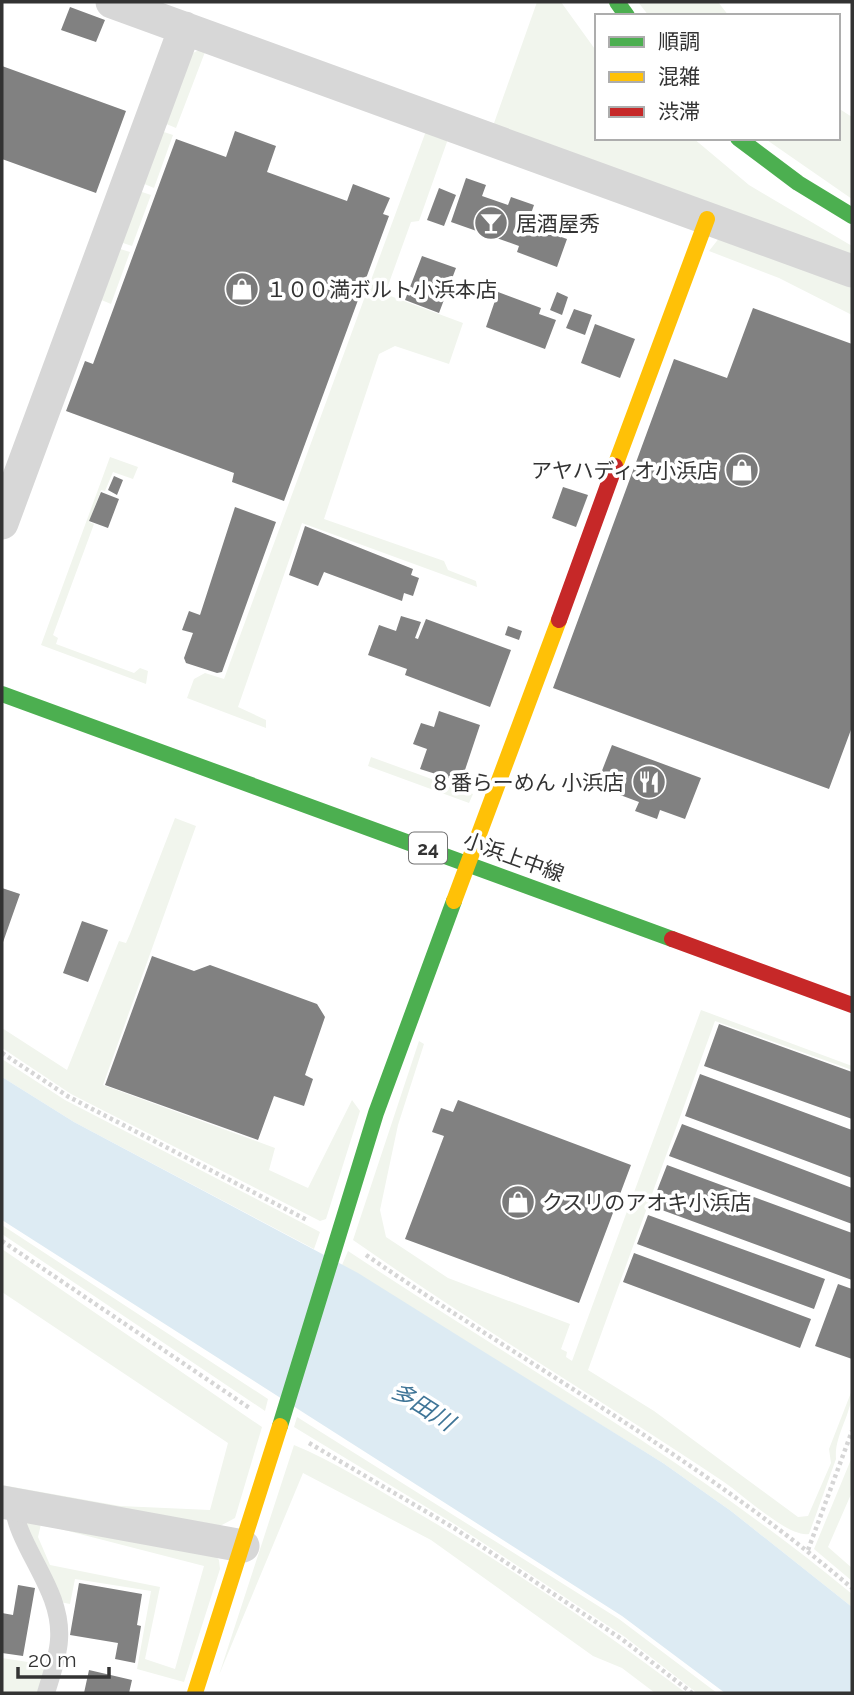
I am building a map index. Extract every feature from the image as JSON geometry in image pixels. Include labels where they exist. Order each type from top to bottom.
[{"type":"street","points":[[113,2],[852,271]]},
{"type":"street","points":[[2,523],[185,28]]},
{"type":"street","points":[[741,140],[798,183],[852,216]]},
{"type":"street","points":[[195,1693],[376,1113],[707,219]]},
{"type":"street","name":"小浜上中線","points":[[2,694],[468,862],[852,1005]]},
{"type":"street","points":[[7,1502],[243,1546]]},
{"type":"lane","points":[[7,1502],[47,1586],[58,1620],[59,1640],[46,1693]]},
{"type":"path","points":[[2,1053],[69,1097],[336,1239],[647,1436],[808,1550],[852,1588]]},
{"type":"path","points":[[2,1241],[280,1424],[453,1528],[623,1640],[692,1693]]},
{"type":"path","points":[[808,1550],[852,1431]]},
{"type":"shaded area","points":[[537,2],[561,2],[595,49],[595,140],[695,140],[749,185],[852,246],[852,259],[493,126]]},
{"type":"shaded area","points":[[638,2],[718,2],[727,14],[647,14]]},
{"type":"shaded area","points":[[199,50],[205,52],[176,128],[164,123],[189,55]]},
{"type":"shaded area","points":[[840,109],[852,117],[852,199],[767,140],[840,140]]},
{"type":"shaded area","points":[[161,131],[173,135],[154,188],[142,183]]},
{"type":"shaded area","points":[[426,131],[448,139],[419,221],[411,222],[385,294],[463,323],[449,364],[395,346],[379,354],[324,519],[444,561],[448,570],[476,581],[477,587],[302,523],[238,707],[266,720],[266,728],[187,698],[194,679],[205,673],[224,679]]},
{"type":"shaded area","points":[[139,191],[151,195],[132,246],[120,242]]},
{"type":"shaded area","points":[[720,237],[852,283],[852,315],[779,278],[709,251]]},
{"type":"shaded area","points":[[117,248],[130,252],[111,304],[99,299]]},
{"type":"shaded area","points":[[110,457],[138,467],[133,479],[113,472],[105,491],[101,490],[89,522],[94,524],[53,635],[58,638],[56,644],[134,673],[140,668],[148,671],[146,684],[41,645]]},
{"type":"shaded area","points":[[371,757],[473,794],[469,803],[368,766]]},
{"type":"shaded area","points":[[175,818],[196,826],[103,1085],[275,1148],[269,1170],[308,1188],[352,1100],[360,1111],[326,1219],[320,1221],[71,1094],[2,1048],[2,1028],[67,1070],[119,941],[126,943],[130,934]]},
{"type":"shaded area","points":[[701,1010],[852,1066],[852,1070],[715,1021],[588,1370],[654,1411],[798,1517],[808,1516],[831,1463],[829,1449],[852,1390],[836,1459],[809,1534],[778,1523],[724,1482],[353,1240],[419,1041],[424,1044],[398,1125],[380,1210],[386,1237],[448,1278],[570,1324],[561,1349],[567,1352],[566,1357],[572,1361]]},
{"type":"shaded area","points":[[2,1059],[65,1100],[320,1232],[314,1249],[74,1122],[2,1077]]},
{"type":"shaded area","points":[[2,1225],[268,1399],[265,1411],[2,1234]]},
{"type":"shaded area","points":[[2,1249],[262,1427],[235,1518],[220,1526],[2,1492],[2,1485],[120,1506],[210,1510],[228,1443],[2,1292]]},
{"type":"shaded area","points":[[348,1251],[731,1501],[852,1594],[852,1607],[731,1511],[663,1463],[342,1265]]},
{"type":"shaded area","points":[[297,1417],[619,1619],[717,1693],[697,1693],[625,1637],[456,1525],[294,1427]]},
{"type":"shaded area","points":[[294,1445],[351,1473],[478,1549],[584,1619],[686,1693],[655,1693],[622,1668],[593,1656],[431,1540],[303,1473],[219,1675]]},
{"type":"shaded area","points":[[852,1457],[852,1492],[828,1547],[852,1568],[852,1581],[814,1549]]},
{"type":"shaded area","points":[[23,1512],[211,1551],[219,1560],[220,1569],[184,1682],[137,1669],[151,1591],[75,1579],[70,1604],[60,1602],[24,1522]],"holes":[[[41,1524],[204,1566],[175,1669],[145,1659],[160,1587],[50,1565],[38,1537]]]},
{"type":"shaded area","points":[[2,1658],[47,1665],[40,1693],[2,1693]]},
{"type":"water","name":"多田川","points":[[2,1077],[74,1122],[358,1273],[663,1463],[731,1511],[852,1607],[852,1693],[725,1693],[622,1616],[2,1220]]},
{"type":"building","points":[[70,7],[105,20],[96,42],[61,30]]},
{"type":"building","points":[[2,66],[126,111],[96,193],[2,159]]},
{"type":"building","name":"１００満ボルト小浜本店","points":[[235,131],[276,146],[267,172],[347,201],[353,184],[390,198],[383,214],[389,216],[284,501],[232,482],[234,473],[66,411],[85,361],[93,364],[176,139],[226,157]]},
{"type":"building","name":"居酒屋秀","points":[[466,178],[486,185],[482,196],[508,205],[511,197],[534,205],[527,225],[567,239],[557,267],[517,252],[519,246],[451,222]]},
{"type":"building","points":[[439,188],[456,195],[444,226],[427,220]]},
{"type":"building","points":[[422,256],[456,268],[439,313],[405,300]]},
{"type":"building","points":[[498,292],[541,308],[539,314],[556,320],[545,349],[486,327]]},
{"type":"building","points":[[557,292],[568,297],[562,315],[550,310]]},
{"type":"building","name":"アヤハディオ小浜店","points":[[753,308],[852,344],[852,727],[829,789],[553,688],[674,359],[727,378]]},
{"type":"building","points":[[574,309],[592,315],[585,335],[566,328]]},
{"type":"building","points":[[595,324],[635,339],[620,378],[581,363]]},
{"type":"building","points":[[114,476],[123,480],[117,495],[108,490]]},
{"type":"building","points":[[563,487],[588,495],[576,527],[552,518]]},
{"type":"building","points":[[101,492],[119,499],[108,528],[89,521]]},
{"type":"building","points":[[235,507],[276,522],[222,672],[217,673],[186,663],[184,658],[193,633],[182,630],[189,611],[200,615]]},
{"type":"building","points":[[305,526],[413,569],[411,575],[419,578],[413,596],[404,593],[402,601],[324,572],[318,586],[289,575]]},
{"type":"building","points":[[401,616],[421,622],[415,638],[418,639],[426,619],[511,650],[490,707],[405,675],[407,669],[368,655],[379,625],[396,631]]},
{"type":"building","points":[[508,626],[522,631],[519,640],[505,635]]},
{"type":"building","points":[[439,711],[480,725],[461,782],[420,769],[427,749],[413,744],[421,723],[434,727]]},
{"type":"building","name":"８番らーめん 小浜店","points":[[612,745],[701,778],[685,819],[660,810],[657,819],[635,811],[639,802],[596,786]]},
{"type":"building","points":[[2,888],[20,894],[2,945]]},
{"type":"building","points":[[82,921],[108,930],[88,982],[63,973]]},
{"type":"building","points":[[152,956],[194,971],[210,965],[317,1004],[325,1017],[305,1075],[313,1079],[304,1106],[274,1096],[258,1140],[105,1085]]},
{"type":"building","points":[[719,1024],[852,1072],[852,1119],[704,1066]]},
{"type":"building","points":[[700,1074],[852,1130],[852,1178],[685,1116]]},
{"type":"building","name":"クスリのアオキ小浜店","points":[[458,1100],[631,1165],[579,1303],[405,1239],[444,1136],[432,1132],[441,1108],[453,1112]]},
{"type":"building","points":[[682,1124],[852,1188],[852,1224],[669,1156]]},
{"type":"building","points":[[667,1165],[852,1233],[852,1280],[651,1206]]},
{"type":"building","points":[[648,1215],[825,1279],[814,1309],[637,1244]]},
{"type":"building","points":[[634,1253],[811,1319],[800,1348],[623,1282]]},
{"type":"building","points":[[838,1284],[852,1289],[852,1359],[815,1346]]},
{"type":"building","points":[[79,1583],[142,1594],[137,1625],[141,1626],[135,1663],[115,1659],[118,1643],[70,1635]]},
{"type":"building","points":[[18,1585],[35,1588],[23,1656],[2,1653],[2,1613],[13,1615]]},
{"type":"building","points":[[89,1670],[132,1680],[129,1693],[84,1693]]},
{"type":"traffic: fast","points":[[617,2],[626,14]]},
{"type":"traffic: fast","points":[[741,140],[798,183],[852,216]]},
{"type":"traffic: fast","points":[[2,694],[672,939]]},
{"type":"traffic: fast","points":[[280,1426],[376,1113],[454,901]]},
{"type":"traffic: slow","points":[[615,466],[707,219]]},
{"type":"traffic: slow","points":[[454,901],[559,620]]},
{"type":"traffic: slow","points":[[195,1693],[280,1426]]},
{"type":"traffic: jam","points":[[559,620],[615,466]]},
{"type":"traffic: jam","points":[[672,939],[852,1005]]},
{"type":"place","name":"居酒屋秀","points":[[491,223]]},
{"type":"place","name":"１００満ボルト小浜本店","points":[[242,289]]},
{"type":"place","name":"アヤハディオ小浜店","points":[[742,470]]},
{"type":"place","name":"８番らーめん 小浜店","points":[[649,782]]},
{"type":"place","name":"クスリのアオキ小浜店","points":[[518,1202]]}]
